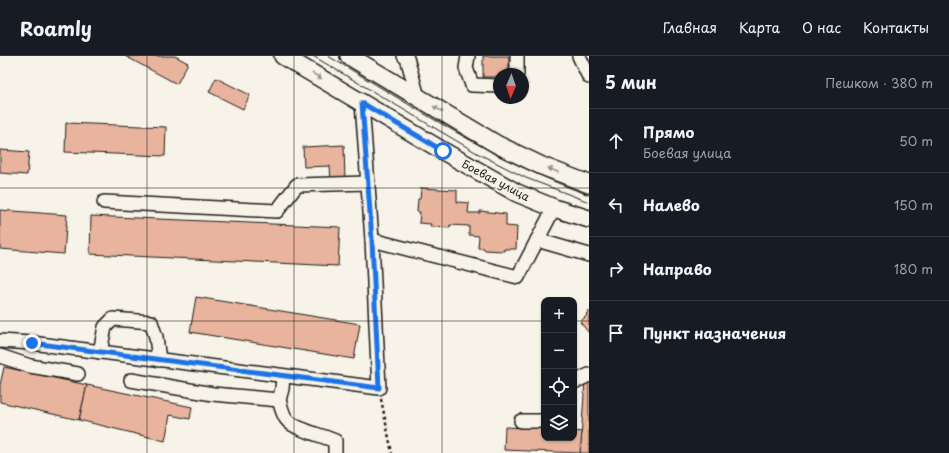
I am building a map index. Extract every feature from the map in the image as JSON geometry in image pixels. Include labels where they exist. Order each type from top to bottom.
[{"type":"main road","name":"Боевая улица","points":[[283,56],[517,193],[554,208],[589,219]]},
{"type":"main road","points":[[349,56],[498,145],[542,166],[589,184]]},
{"type":"street","points":[[404,56],[407,58],[418,97]]},
{"type":"street","points":[[468,56],[466,68],[472,85],[493,86]]},
{"type":"street","points":[[517,56],[517,68]]},
{"type":"street","points":[[579,56],[589,77]]},
{"type":"street","points":[[0,341],[32,343],[379,388],[372,240],[362,103]]},
{"type":"street","points":[[104,202],[277,211],[297,185],[368,183]]},
{"type":"street","points":[[372,240],[518,277],[554,208]]},
{"type":"street","points":[[537,240],[589,254]]},
{"type":"street","points":[[100,352],[105,327],[113,319],[151,322],[156,337],[159,360]]},
{"type":"street","points":[[0,356],[30,366],[78,374]]},
{"type":"street","points":[[283,376],[279,400],[287,421],[305,430],[321,434],[335,441],[335,453]]},
{"type":"street","points":[[577,381],[589,376]]},
{"type":"street","points":[[130,380],[212,394],[279,400]]},
{"type":"street","points":[[521,421],[541,421]]},
{"type":"path","points":[[379,388],[392,453]]},
{"type":"building","points":[[125,56],[175,56],[188,63],[177,84]]},
{"type":"building","points":[[483,56],[509,56],[509,68],[493,68],[493,77],[483,77]]},
{"type":"building","points":[[216,78],[250,95],[243,109],[209,92]]},
{"type":"building","points":[[66,123],[166,127],[165,156],[65,152]]},
{"type":"building","points":[[344,145],[345,181],[331,182],[330,166],[304,167],[303,147]]},
{"type":"building","points":[[0,150],[29,152],[27,175],[0,173]]},
{"type":"building","points":[[421,188],[457,190],[457,202],[469,203],[468,213],[480,213],[480,211],[506,214],[506,226],[517,227],[516,249],[504,249],[504,251],[484,250],[484,248],[478,248],[479,236],[469,235],[469,226],[450,225],[450,228],[430,227],[431,224],[419,223],[420,212],[417,212]]},
{"type":"building","points":[[0,210],[67,215],[64,254],[0,249]]},
{"type":"building","points":[[91,216],[340,227],[338,266],[90,254]]},
{"type":"building","points":[[196,297],[360,324],[354,359],[190,332]]},
{"type":"building","points":[[589,311],[589,333],[580,322]]},
{"type":"building","points":[[4,367],[87,385],[79,420],[0,402],[0,385]]},
{"type":"building","points":[[585,380],[589,381],[589,453],[580,453]]},
{"type":"building","points":[[87,385],[192,407],[190,419],[170,415],[165,441],[79,420]]},
{"type":"building","points":[[505,427],[541,429],[541,441],[577,441],[577,431],[582,432],[580,453],[504,450]]},
{"type":"tram line","points":[[313,56],[477,153],[526,178],[589,202]]},
{"type":"tram line","points":[[328,56],[488,150],[555,182],[589,195]]},
{"type":"route","points":[[32,343],[379,388],[372,240],[362,103],[443,151]]}]
